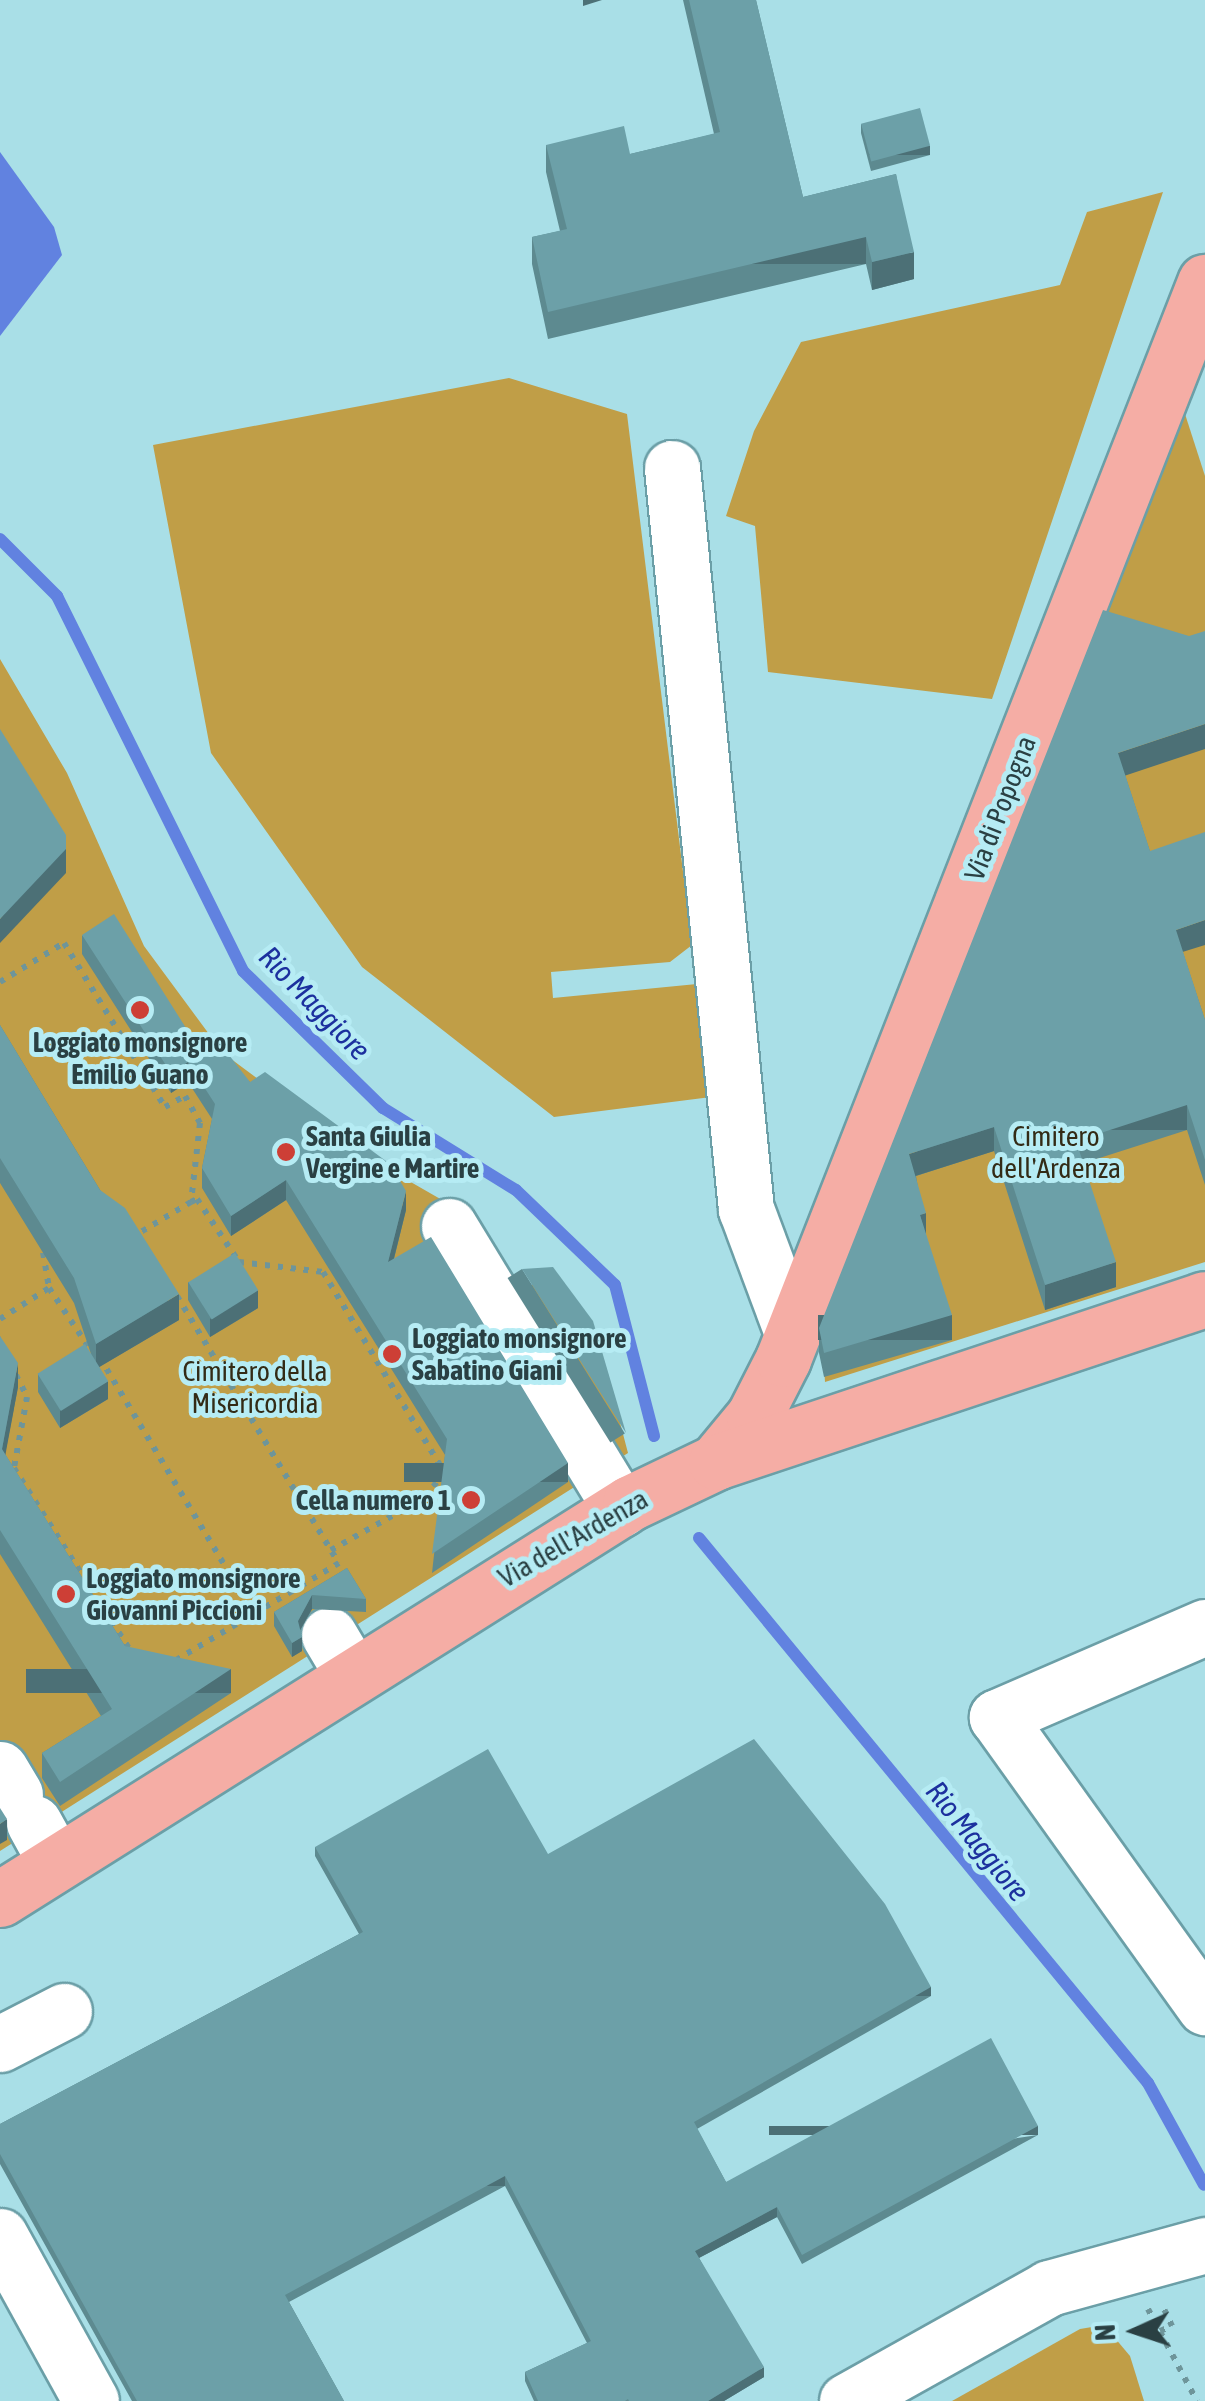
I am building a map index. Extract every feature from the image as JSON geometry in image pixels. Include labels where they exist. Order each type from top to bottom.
[{"type":"main road","name":"Via di Popogna","points":[[716,1462],[754,1416],[792,1333],[1205,282]]},
{"type":"main road","name":"Via dell'Ardenza","points":[[0,1899],[26,1812],[328,1634],[626,1506],[716,1462],[1205,1299]]},
{"type":"street","points":[[672,468],[746,1208],[792,1333]]},
{"type":"street","points":[[449,1226],[626,1506]]},
{"type":"street","points":[[1205,1626],[997,1717],[1205,2007]]},
{"type":"street","points":[[0,2044],[64,2011]]},
{"type":"street","points":[[0,2236],[91,2401]]},
{"type":"street","points":[[847,2401],[1038,2293],[1126,2263],[1205,2244]]},
{"type":"path","points":[[0,982],[64,944],[165,1108],[185,1096],[200,1123],[191,1202]]},
{"type":"path","points":[[138,1233],[197,1198],[238,1262],[323,1272],[444,1472],[426,1497],[331,1550]]},
{"type":"path","points":[[128,1224],[149,1250]]},
{"type":"path","points":[[46,1227],[39,1244],[49,1288],[254,1614]]},
{"type":"path","points":[[313,1271],[327,1262]]},
{"type":"path","points":[[169,1283],[339,1562],[170,1663]]},
{"type":"path","points":[[0,1319],[49,1288]]},
{"type":"path","points":[[7,1357],[27,1398],[14,1468],[136,1660]]},
{"type":"path","points":[[299,1587],[328,1634]]},
{"type":"path","points":[[1126,2263],[1197,2401]]},
{"type":"green space","points":[[1163,192],[992,699],[768,672],[755,526],[726,516],[754,431],[801,342],[1060,285],[1087,212]]},
{"type":"green space","points":[[509,378],[627,414],[692,945],[670,962],[551,972],[553,998],[697,984],[711,1097],[554,1117],[362,967],[211,753],[153,445]]},
{"type":"green space","name":"Cimitero dell'Ardenza","points":[[1185,414],[1205,476],[1205,1262],[825,1382],[822,1337]]},
{"type":"green space","name":"Cimitero della Misericordia","points":[[0,659],[67,773],[144,946],[223,1053],[348,1146],[456,1208],[505,1289],[558,1281],[597,1335],[628,1453],[0,1851]]},
{"type":"green space","points":[[1104,2325],[1130,2356],[1144,2401],[952,2401],[1080,2329]]},
{"type":"water","points":[[0,152],[54,227],[62,255],[0,336]]},
{"type":"building","points":[[689,0],[756,0],[803,197],[896,174],[914,252],[872,262],[866,237],[548,312],[532,237],[567,229],[546,145],[624,126],[630,154],[720,132]]},
{"type":"building","points":[[920,108],[930,146],[871,161],[861,124]]},
{"type":"building","name":"Cimitero dell'Ardenza","points":[[1103,610],[1189,636],[1205,631],[1205,724],[1118,753],[1150,851],[1205,832],[1205,920],[1176,930],[1205,1020],[1205,1160],[1187,1105],[1076,1141],[1116,1262],[1045,1285],[994,1127],[909,1154],[926,1213],[920,1215],[952,1315],[824,1353],[819,1328]]},
{"type":"building","points":[[0,729],[66,835],[66,849],[0,919]]},
{"type":"building","points":[[114,914],[198,1047],[215,1037],[250,1082],[265,1072],[390,1164],[406,1191],[388,1262],[431,1237],[568,1463],[432,1554],[447,1439],[286,1180],[231,1216],[202,1168],[215,1104],[188,1062],[171,1073],[82,935]]},
{"type":"building","points":[[0,1025],[100,1190],[125,1208],[179,1294],[96,1344],[74,1278],[0,1158]]},
{"type":"building","points":[[235,1253],[258,1290],[212,1319],[188,1282]]},
{"type":"building","points":[[553,1267],[593,1321],[626,1433],[522,1269]]},
{"type":"building","points":[[0,1336],[18,1363],[2,1449],[125,1646],[231,1669],[60,1782],[42,1753],[112,1709],[0,1530]]},
{"type":"building","points":[[85,1344],[108,1381],[61,1411],[38,1374]]},
{"type":"building","points":[[347,1568],[366,1599],[312,1595],[298,1621],[302,1637],[292,1643],[274,1612]]},
{"type":"building","points":[[754,1739],[885,1904],[931,1987],[694,2122],[726,2182],[991,2038],[1038,2126],[802,2255],[777,2207],[695,2251],[764,2367],[708,2401],[538,2401],[525,2372],[591,2341],[505,2176],[285,2295],[344,2401],[137,2401],[0,2154],[0,2124],[363,1932],[315,1847],[488,1749],[548,1854]]},
{"type":"waterway","name":"Rio Maggiore","points":[[0,539],[57,596],[243,971],[383,1108],[516,1190],[615,1285],[654,1436]]},
{"type":"waterway","name":"Rio Maggiore","points":[[699,1538],[1148,2083],[1204,2185]]},
{"type":"place","name":"Loggiato monsignore Emilio Guano","points":[[140,1010]]},
{"type":"place","name":"Santa Giulia Vergine e Martire","points":[[286,1152]]},
{"type":"place","name":"Loggiato monsignore Sabatino Giani","points":[[392,1354]]},
{"type":"place","name":"Cella numero 1","points":[[471,1500]]},
{"type":"place","name":"Loggiato monsignore Giovanni Piccioni","points":[[66,1594]]}]
